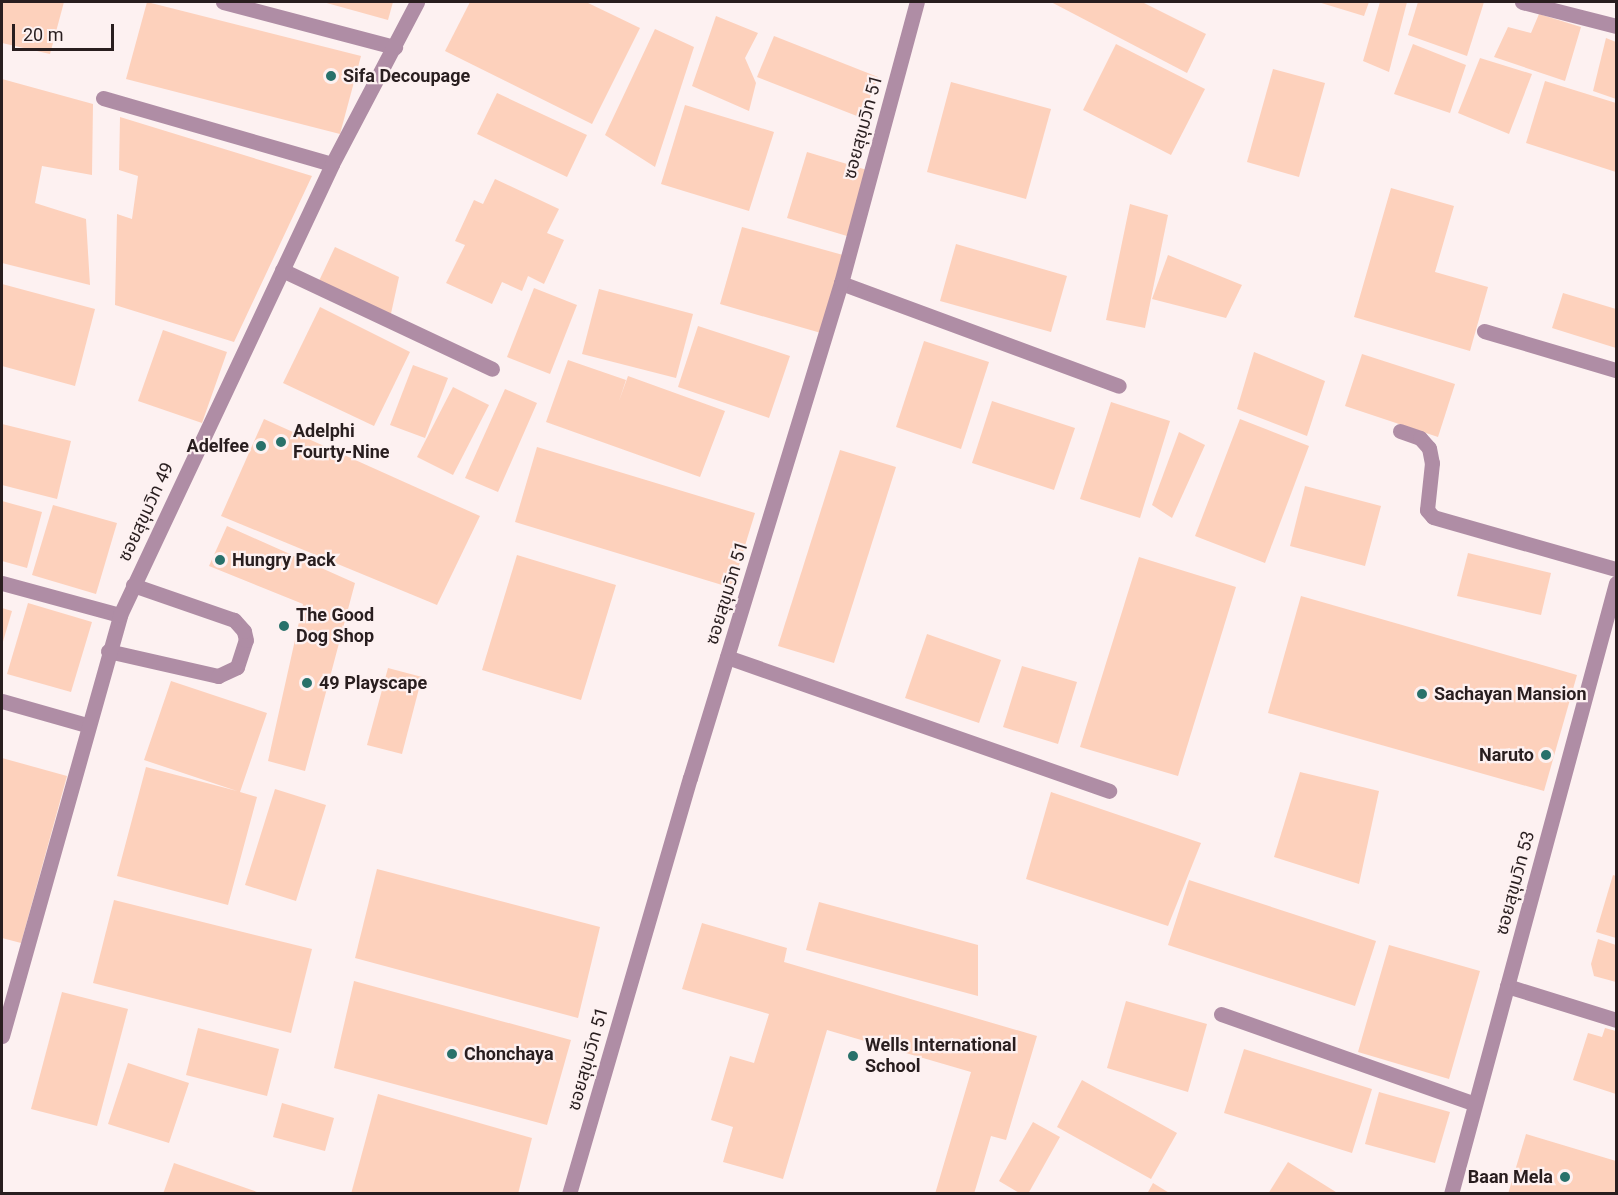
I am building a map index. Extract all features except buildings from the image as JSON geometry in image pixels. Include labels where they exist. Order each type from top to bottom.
[{"type":"street","points":[[223,2],[395,47]]},
{"type":"street","name":"ซอยสุขุมวิท 49","points":[[2,1036],[86,725],[120,615],[332,164],[417,2]]},
{"type":"street","name":"ซอยสุขุมวิท 51","points":[[569,1194],[727,657],[841,283],[917,2]]},
{"type":"street","points":[[1522,2],[1617,26]]},
{"type":"street","points":[[103,98],[332,164]]},
{"type":"street","points":[[282,270],[492,369]]},
{"type":"street","points":[[841,283],[1119,386]]},
{"type":"street","points":[[1484,331],[1617,370]]},
{"type":"street","points":[[1400,431],[1420,438],[1429,448],[1432,463],[1428,510],[1433,517],[1617,569]]},
{"type":"street","points":[[2,583],[120,615]]},
{"type":"street","name":"ซอยสุขุมวิท 53","points":[[1451,1194],[1617,583]]},
{"type":"street","points":[[108,651],[218,676],[237,667],[246,640],[244,631],[234,620],[134,585]]},
{"type":"street","points":[[727,657],[1109,791]]},
{"type":"street","points":[[2,701],[86,725]]},
{"type":"street","points":[[1507,986],[1617,1020]]},
{"type":"street","points":[[1221,1014],[1475,1104]]},
{"type":"place","name":"Sifa Decoupage","points":[[331,76]]},
{"type":"place","name":"Adelphi Fourty-Nine","points":[[281,442]]},
{"type":"place","name":"Adelfee","points":[[261,446]]},
{"type":"place","name":"Hungry Pack","points":[[220,560]]},
{"type":"place","name":"The Good Dog Shop","points":[[284,626]]},
{"type":"place","name":"49 Playscape","points":[[307,683]]},
{"type":"place","name":"Sachayan Mansion","points":[[1422,694]]},
{"type":"place","name":"Naruto","points":[[1546,755]]},
{"type":"place","name":"Chonchaya","points":[[452,1054]]},
{"type":"place","name":"Wells International School","points":[[853,1056]]},
{"type":"place","name":"Baan Mela","points":[[1565,1177]]}]
